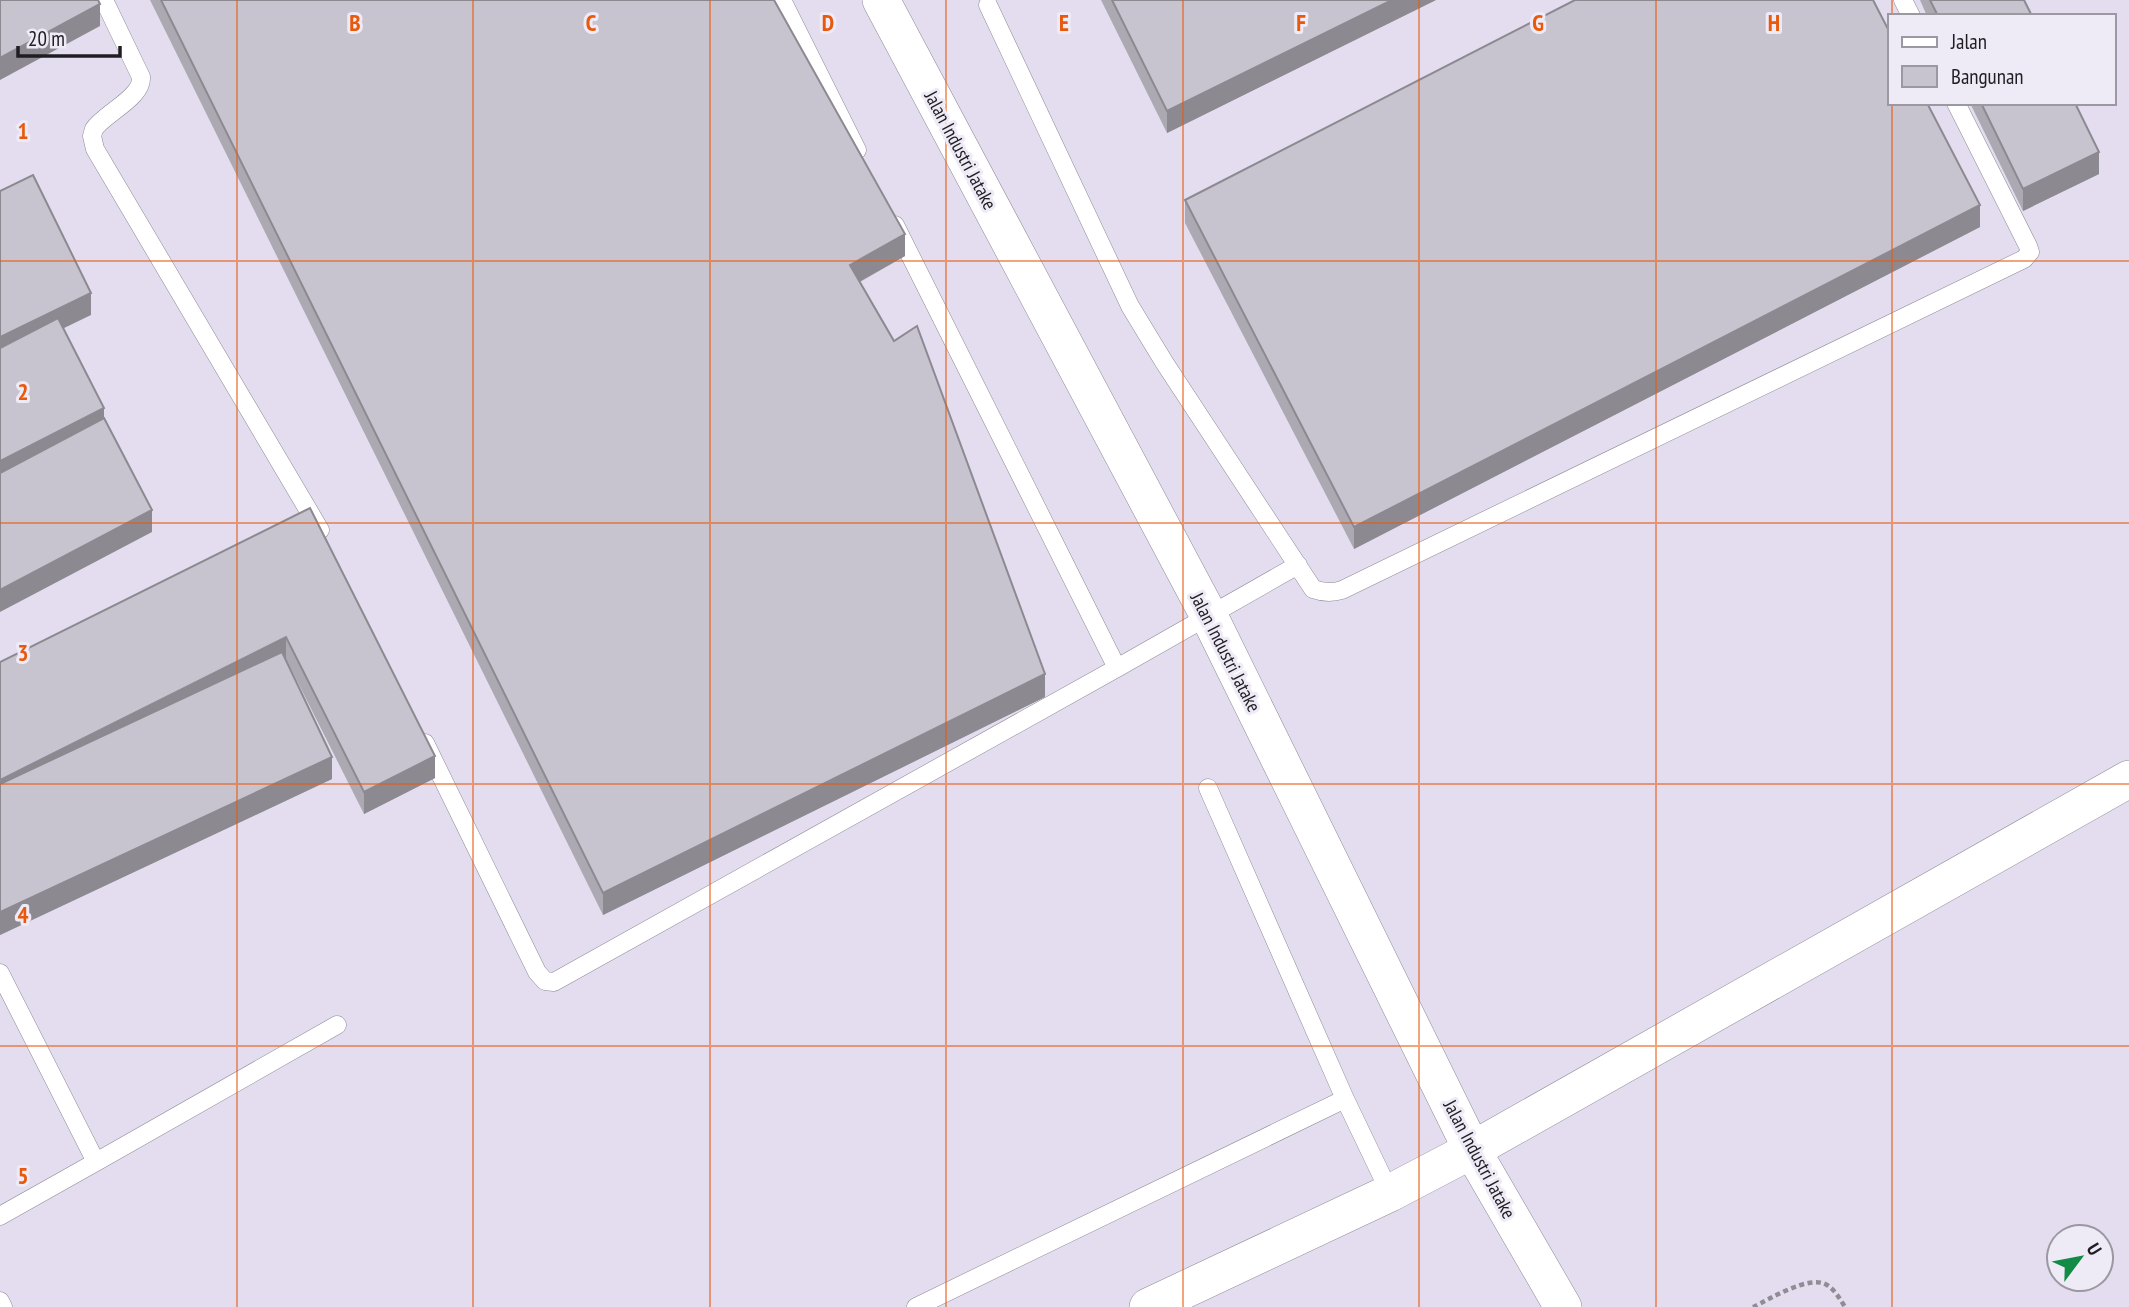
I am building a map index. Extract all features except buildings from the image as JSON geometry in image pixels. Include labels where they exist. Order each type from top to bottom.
[{"type":"street","name":"Jalan Industri Jatake","points":[[881,0],[1209,617],[1472,1150],[1563,1307]]},
{"type":"street","points":[[1148,1307],[1390,1193],[1472,1150],[2129,779]]},
{"type":"lane","points":[[104,0],[142,83],[136,92],[94,129],[92,136],[95,149],[327,541]]},
{"type":"lane","points":[[782,0],[863,161]]},
{"type":"lane","points":[[988,5],[1130,306],[1313,589],[1322,592],[1342,590],[2024,259],[2029,252],[2028,246],[1957,105]]},
{"type":"lane","points":[[887,210],[1117,668]]},
{"type":"lane","points":[[417,726],[537,972],[549,982],[570,973],[1298,565]]},
{"type":"lane","points":[[1208,788],[1345,1100],[1390,1193]]},
{"type":"lane","points":[[0,973],[96,1162]]},
{"type":"lane","points":[[0,1216],[337,1025]]},
{"type":"lane","points":[[916,1307],[1345,1100]]},
{"type":"lane","points":[[0,1300],[3,1307]]},
{"type":"path","points":[[1754,1307],[1803,1284],[1815,1282],[1824,1282],[1845,1307]]},
{"type":"shaded area","points":[[0,0],[2129,0],[2129,1307],[0,1307]]}]
